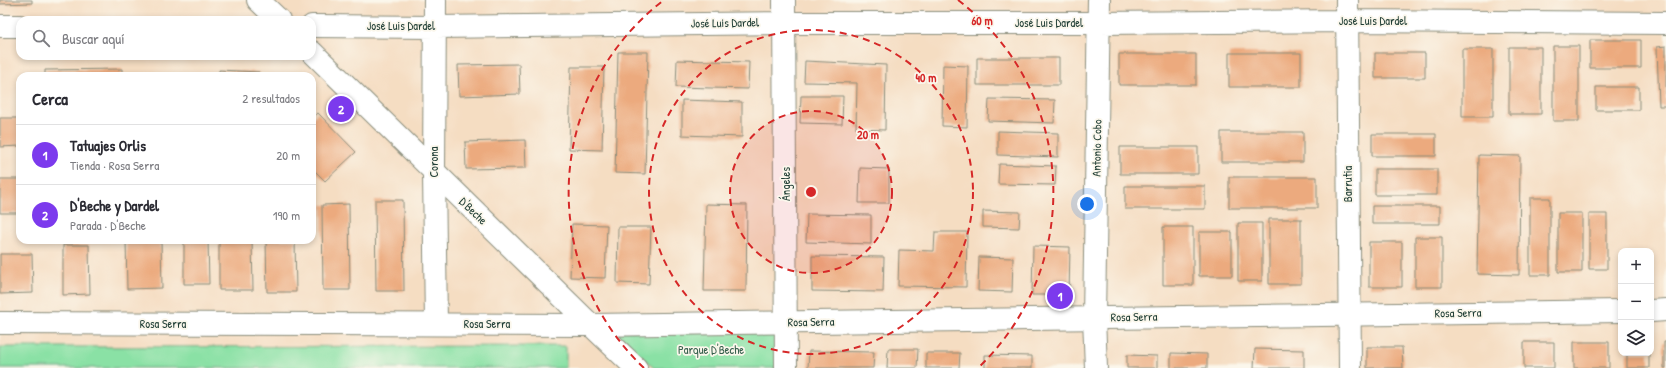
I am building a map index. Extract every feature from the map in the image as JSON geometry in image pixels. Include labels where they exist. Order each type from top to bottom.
[{"type":"street","points":[[258,0],[275,16]]},
{"type":"street","name":"Corona","points":[[435,0],[434,173],[436,324]]},
{"type":"street","name":"Ángeles","points":[[784,0],[787,322],[786,368]]},
{"type":"street","name":"Antonio Cobo","points":[[1096,368],[1094,318],[1099,0]]},
{"type":"street","name":"José Luis Dardel","points":[[316,26],[435,27],[784,23],[1099,23],[1347,10],[1666,23]]},
{"type":"street","name":"Barrutia","points":[[1347,10],[1350,368]]},
{"type":"street","points":[[0,26],[16,26]]},
{"type":"street","name":"D'Beche","points":[[316,56],[434,173],[636,368]]},
{"type":"street","points":[[1654,311],[1666,310]]},
{"type":"street","name":"Rosa Serra","points":[[0,323],[591,325],[1618,311]]},
{"type":"green space","name":"Parque D'Beche","points":[[777,330],[777,368],[654,368],[613,331]]},
{"type":"green space","points":[[566,346],[566,368],[0,368],[0,347]]},
{"type":"building","points":[[0,0],[32,0],[32,3],[0,4]]},
{"type":"building","points":[[1590,40],[1641,40],[1641,68],[1590,68]]},
{"type":"building","points":[[1553,46],[1579,46],[1579,121],[1553,121]]},
{"type":"building","points":[[1666,46],[1666,106],[1659,106],[1657,47]]},
{"type":"building","points":[[1509,47],[1541,47],[1541,114],[1509,114]]},
{"type":"building","points":[[1462,49],[1493,49],[1493,117],[1462,117]]},
{"type":"building","points":[[618,52],[648,52],[645,174],[615,173]]},
{"type":"building","points":[[1229,53],[1301,53],[1301,87],[1229,87]]},
{"type":"building","points":[[1375,53],[1425,53],[1425,78],[1375,78]]},
{"type":"building","points":[[1119,54],[1196,54],[1196,85],[1119,85]]},
{"type":"building","points":[[977,58],[1059,58],[1059,85],[977,85]]},
{"type":"building","points":[[677,60],[749,62],[748,89],[676,87]]},
{"type":"building","points":[[805,61],[886,65],[885,130],[856,129],[857,83],[804,82]]},
{"type":"building","points":[[519,64],[520,94],[459,96],[458,65]]},
{"type":"building","points":[[943,65],[968,66],[967,127],[942,126]]},
{"type":"building","points":[[571,67],[604,67],[602,150],[569,149]]},
{"type":"building","points":[[122,69],[122,72],[45,72],[45,70]]},
{"type":"building","points":[[219,70],[259,72],[219,72]]},
{"type":"building","points":[[1596,87],[1639,87],[1639,110],[1596,110]]},
{"type":"building","points":[[801,96],[843,96],[842,124],[800,123]]},
{"type":"building","points":[[989,99],[1055,100],[1054,123],[988,121]]},
{"type":"building","points":[[682,100],[742,102],[742,137],[682,135]]},
{"type":"building","points":[[318,113],[356,152],[325,181],[316,172],[316,115]]},
{"type":"building","points":[[0,118],[16,118],[16,146],[0,147]]},
{"type":"building","points":[[998,131],[1058,133],[1058,157],[998,155]]},
{"type":"building","points":[[1221,132],[1303,132],[1303,162],[1221,162]]},
{"type":"building","points":[[1372,134],[1436,134],[1436,156],[1372,156]]},
{"type":"building","points":[[525,140],[526,168],[466,169],[465,142]]},
{"type":"building","points":[[1120,147],[1198,147],[1198,174],[1120,174]]},
{"type":"building","points":[[1479,155],[1520,156],[1519,275],[1477,274]]},
{"type":"building","points":[[999,164],[1056,166],[1055,185],[998,184]]},
{"type":"building","points":[[860,168],[889,169],[889,203],[859,203]]},
{"type":"building","points":[[1375,169],[1437,169],[1437,195],[1375,195]]},
{"type":"building","points":[[1229,177],[1317,177],[1317,208],[1229,208]]},
{"type":"building","points":[[0,179],[16,179],[16,213],[0,213]]},
{"type":"building","points":[[1125,186],[1205,186],[1205,209],[1125,209]]},
{"type":"building","points":[[1530,198],[1550,198],[1550,275],[1530,275]]},
{"type":"building","points":[[375,200],[403,200],[404,291],[376,291]]},
{"type":"building","points":[[349,204],[350,290],[323,290],[322,205]]},
{"type":"building","points":[[706,204],[747,205],[746,291],[704,291]]},
{"type":"building","points":[[1372,206],[1440,206],[1440,224],[1372,224]]},
{"type":"building","points":[[983,211],[1020,212],[1019,228],[983,227]]},
{"type":"building","points":[[1558,213],[1582,213],[1582,272],[1558,272]]},
{"type":"building","points":[[807,214],[871,215],[871,244],[806,242]]},
{"type":"building","points":[[1589,214],[1607,214],[1607,269],[1589,269]]},
{"type":"building","points":[[1269,219],[1301,219],[1301,284],[1269,284]]},
{"type":"building","points":[[1238,223],[1262,223],[1262,281],[1238,281]]},
{"type":"building","points":[[572,224],[607,225],[605,278],[570,277]]},
{"type":"building","points":[[618,227],[651,227],[649,284],[617,283]]},
{"type":"building","points":[[1163,227],[1193,227],[1193,285],[1163,285]]},
{"type":"building","points":[[935,232],[967,232],[966,287],[898,286],[899,250],[934,251]]},
{"type":"building","points":[[1199,232],[1232,232],[1232,276],[1199,276]]},
{"type":"building","points":[[1415,237],[1442,237],[1442,287],[1415,287]]},
{"type":"building","points":[[1369,242],[1402,242],[1402,287],[1369,287]]},
{"type":"building","points":[[126,244],[161,244],[162,288],[127,289]]},
{"type":"building","points":[[184,244],[208,244],[209,284],[184,284]]},
{"type":"building","points":[[219,244],[252,244],[253,290],[219,290]]},
{"type":"building","points":[[266,244],[295,244],[296,292],[267,292]]},
{"type":"building","points":[[63,245],[89,245],[90,294],[63,295]]},
{"type":"building","points":[[1033,246],[1070,247],[1069,295],[1032,295]]},
{"type":"building","points":[[0,254],[32,254],[33,293],[0,294]]},
{"type":"building","points":[[812,256],[884,257],[883,292],[812,291]]},
{"type":"building","points":[[979,257],[1013,258],[1012,292],[978,291]]},
{"type":"building","points":[[1524,342],[1554,342],[1554,368],[1524,368]]},
{"type":"building","points":[[1574,342],[1609,342],[1609,368],[1574,368]]},
{"type":"building","points":[[1664,342],[1666,342],[1666,368],[1664,368]]},
{"type":"building","points":[[1367,347],[1402,347],[1403,368],[1367,368]]},
{"type":"building","points":[[888,349],[918,349],[917,368],[887,368]]},
{"type":"building","points":[[1255,349],[1304,350],[1304,368],[1254,368]]},
{"type":"building","points":[[809,351],[874,352],[873,368],[808,368]]},
{"type":"building","points":[[926,353],[960,353],[959,368],[926,368]]},
{"type":"building","points":[[1171,353],[1207,354],[1207,368],[1171,368]]},
{"type":"building","points":[[985,355],[1032,356],[1032,368],[985,368]]},
{"type":"building","points":[[1127,355],[1157,356],[1157,368],[1127,368]]},
{"type":"building","points":[[1627,356],[1649,356],[1649,368],[1627,368]]},
{"type":"place","name":"D'Beche y Dardel","points":[[341,109]]},
{"type":"place","name":"Tatuajes Orlis","points":[[1060,296]]}]
